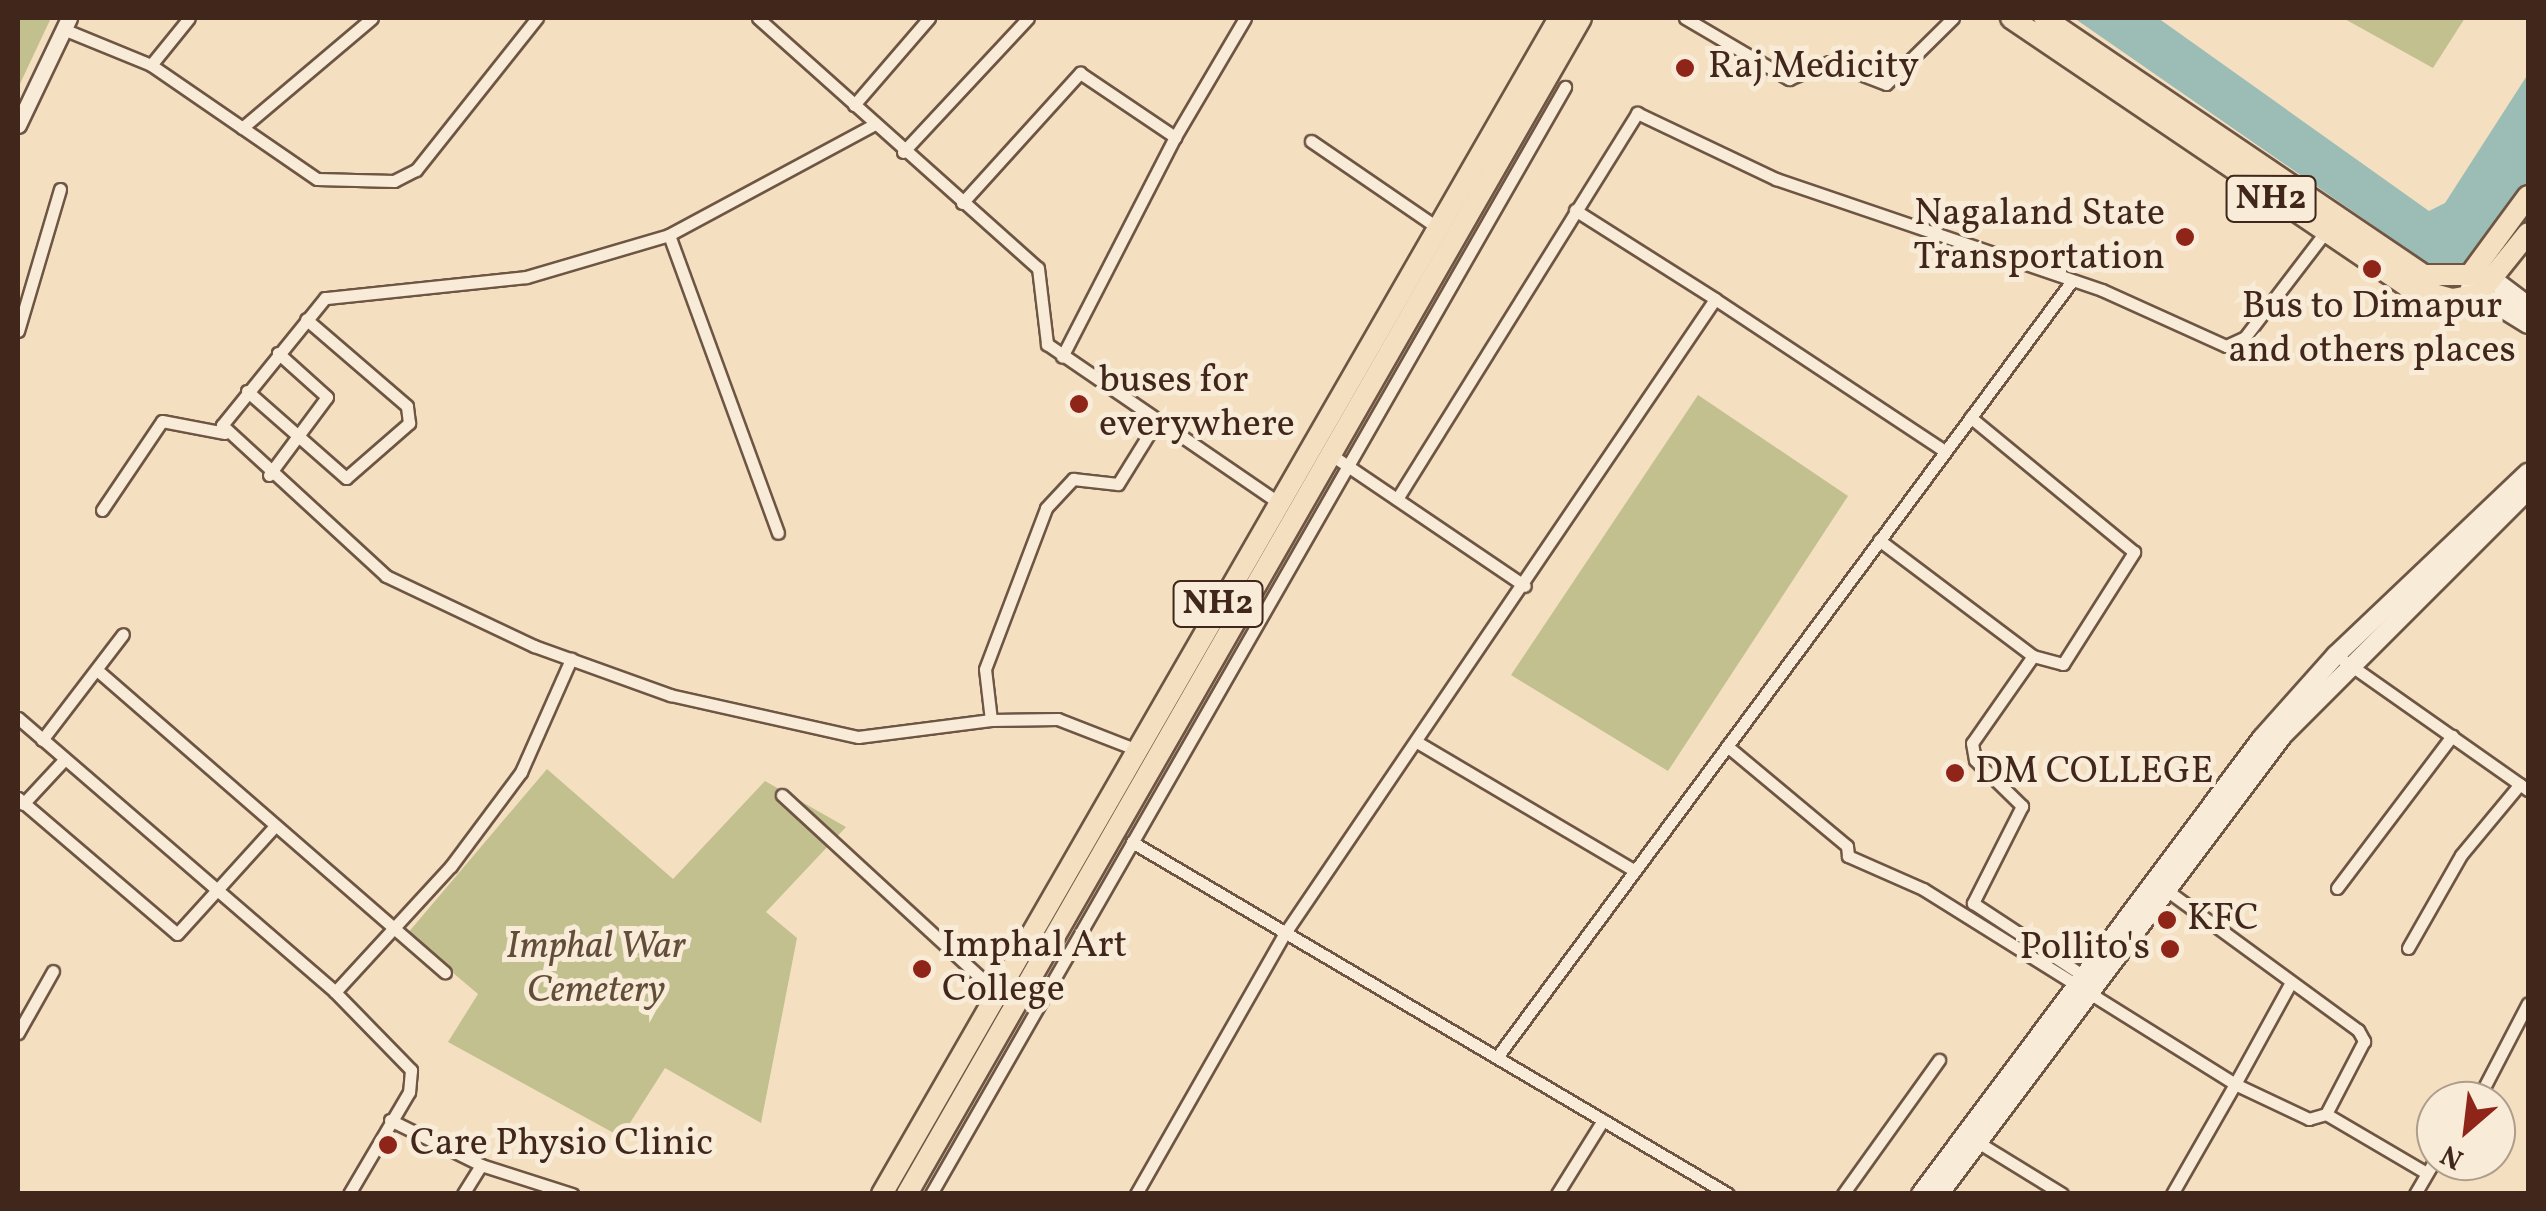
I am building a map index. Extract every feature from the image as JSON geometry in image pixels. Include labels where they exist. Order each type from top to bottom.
[{"type":"highway","name":"NH2","points":[[907,1194],[1330,454],[1397,316],[1435,226],[1559,18]]},
{"type":"highway","name":"NH2","points":[[882,1194],[994,991],[1279,503],[1581,18]]},
{"type":"highway","name":"NH2","points":[[2012,18],[2323,235],[2429,296],[2484,281],[2528,233]]},
{"type":"highway","name":"NH2","points":[[2044,18],[2398,260],[2458,280],[2484,281]]},
{"type":"highway","name":"NH2","points":[[2484,281],[2528,196]]},
{"type":"main road","points":[[2484,281],[2528,306]]},
{"type":"main road","points":[[2484,281],[2528,324]]},
{"type":"main road","points":[[1922,1194],[2227,791],[2342,658],[2528,473]]},
{"type":"main road","points":[[2342,658],[2528,490]]},
{"type":"main road","points":[[1939,1194],[2082,984],[2164,889],[2227,791]]},
{"type":"street","points":[[151,65],[190,18]]},
{"type":"street","points":[[242,128],[372,18]]},
{"type":"street","points":[[18,125],[66,23],[151,65],[317,179],[404,178],[537,18]]},
{"type":"street","points":[[758,18],[1042,273],[1044,340],[1279,503]]},
{"type":"street","points":[[854,105],[929,18]]},
{"type":"street","points":[[903,152],[1028,18]]},
{"type":"street","points":[[1062,356],[1175,137],[1245,18]]},
{"type":"street","points":[[1685,18],[1789,79],[1830,62],[1886,84],[1952,18]]},
{"type":"street","points":[[962,203],[1080,73],[1175,137]]},
{"type":"street","points":[[932,1194],[1565,87]]},
{"type":"street","points":[[1398,500],[1634,116],[1646,112],[1776,179],[2071,282],[2226,346],[2245,337],[2323,235]]},
{"type":"street","points":[[225,433],[223,419],[329,296],[526,277],[669,235],[875,124]]},
{"type":"street","points":[[1312,141],[1435,226]]},
{"type":"street","points":[[18,331],[60,189]]},
{"type":"street","points":[[1574,210],[1945,451]]},
{"type":"street","points":[[669,235],[778,533]]},
{"type":"street","points":[[1497,1058],[2071,282]]},
{"type":"street","points":[[1136,1194],[1285,933],[1525,586],[1715,300]]},
{"type":"street","points":[[247,391],[350,478],[412,416],[306,319]]},
{"type":"street","points":[[269,475],[326,396],[278,353]]},
{"type":"street","points":[[1879,540],[2033,656],[2063,664],[2134,552],[1970,417]]},
{"type":"street","points":[[102,510],[162,421],[225,433],[386,576],[571,659],[670,695],[858,737],[991,720],[1058,718],[1154,758]]},
{"type":"street","points":[[991,720],[986,662],[1034,530],[1073,479],[1118,484],[1158,421]]},
{"type":"street","points":[[1330,454],[1525,586]]},
{"type":"street","points":[[42,740],[123,634]]},
{"type":"street","points":[[2033,656],[1972,743],[1980,766],[2022,806],[1973,903],[2082,984]]},
{"type":"street","points":[[2342,658],[2524,787],[2460,855],[2408,948]]},
{"type":"street","points":[[335,992],[392,930],[521,772],[571,659]]},
{"type":"street","points":[[96,670],[446,973]]},
{"type":"street","points":[[18,718],[214,892],[335,992],[411,1070],[390,1120],[349,1194]]},
{"type":"street","points":[[2337,888],[2452,736]]},
{"type":"street","points":[[1417,742],[1635,871]]},
{"type":"street","points":[[1727,746],[1847,846],[1848,856],[1923,888],[2082,984],[2235,1084],[2308,1119],[2326,1114],[2416,1166]]},
{"type":"street","points":[[64,760],[20,801],[171,932],[183,931],[275,826]]},
{"type":"street","points":[[782,795],[994,991]]},
{"type":"street","points":[[1132,842],[1728,1194]]},
{"type":"street","points":[[2164,889],[2364,1041],[2326,1114]]},
{"type":"street","points":[[18,1033],[53,971]]},
{"type":"street","points":[[2172,1194],[2291,982]]},
{"type":"street","points":[[2491,1081],[2524,1029],[2528,1003]]},
{"type":"street","points":[[1843,1194],[1939,1060]]},
{"type":"street","points":[[390,1120],[481,1165],[572,1194]]},
{"type":"street","points":[[1558,1194],[1603,1120]]},
{"type":"street","points":[[1976,1142],[2062,1194]]},
{"type":"street","points":[[463,1194],[481,1165]]},
{"type":"green space","points":[[18,18],[51,18],[18,88]]},
{"type":"green space","points":[[2343,18],[2465,18],[2433,68]]},
{"type":"green space","points":[[1698,395],[1848,496],[1668,771],[1511,675]]},
{"type":"green space","name":"Imphal War Cemetery","points":[[547,769],[673,879],[765,781],[846,827],[766,912],[797,938],[761,1123],[665,1068],[621,1137],[448,1042],[478,994],[407,934]]},
{"type":"water","points":[[2074,18],[2158,18],[2429,211],[2445,203],[2528,74],[2528,181],[2473,263],[2436,269]]},
{"type":"place","name":"Raj Medicity","points":[[1685,68]]},
{"type":"place","name":"Nagaland State Transportation","points":[[2185,237]]},
{"type":"place","name":"Bus to Dimapur and others places","points":[[2372,269]]},
{"type":"place","name":"buses for everywhere","points":[[1079,404]]},
{"type":"place","name":"DM COLLEGE","points":[[1955,773]]},
{"type":"place","name":"KFC","points":[[2167,920]]},
{"type":"place","name":"Pollito's","points":[[2170,949]]},
{"type":"place","name":"Imphal Art College","points":[[922,969]]},
{"type":"place","name":"Care Physio Clinic","points":[[388,1145]]}]
